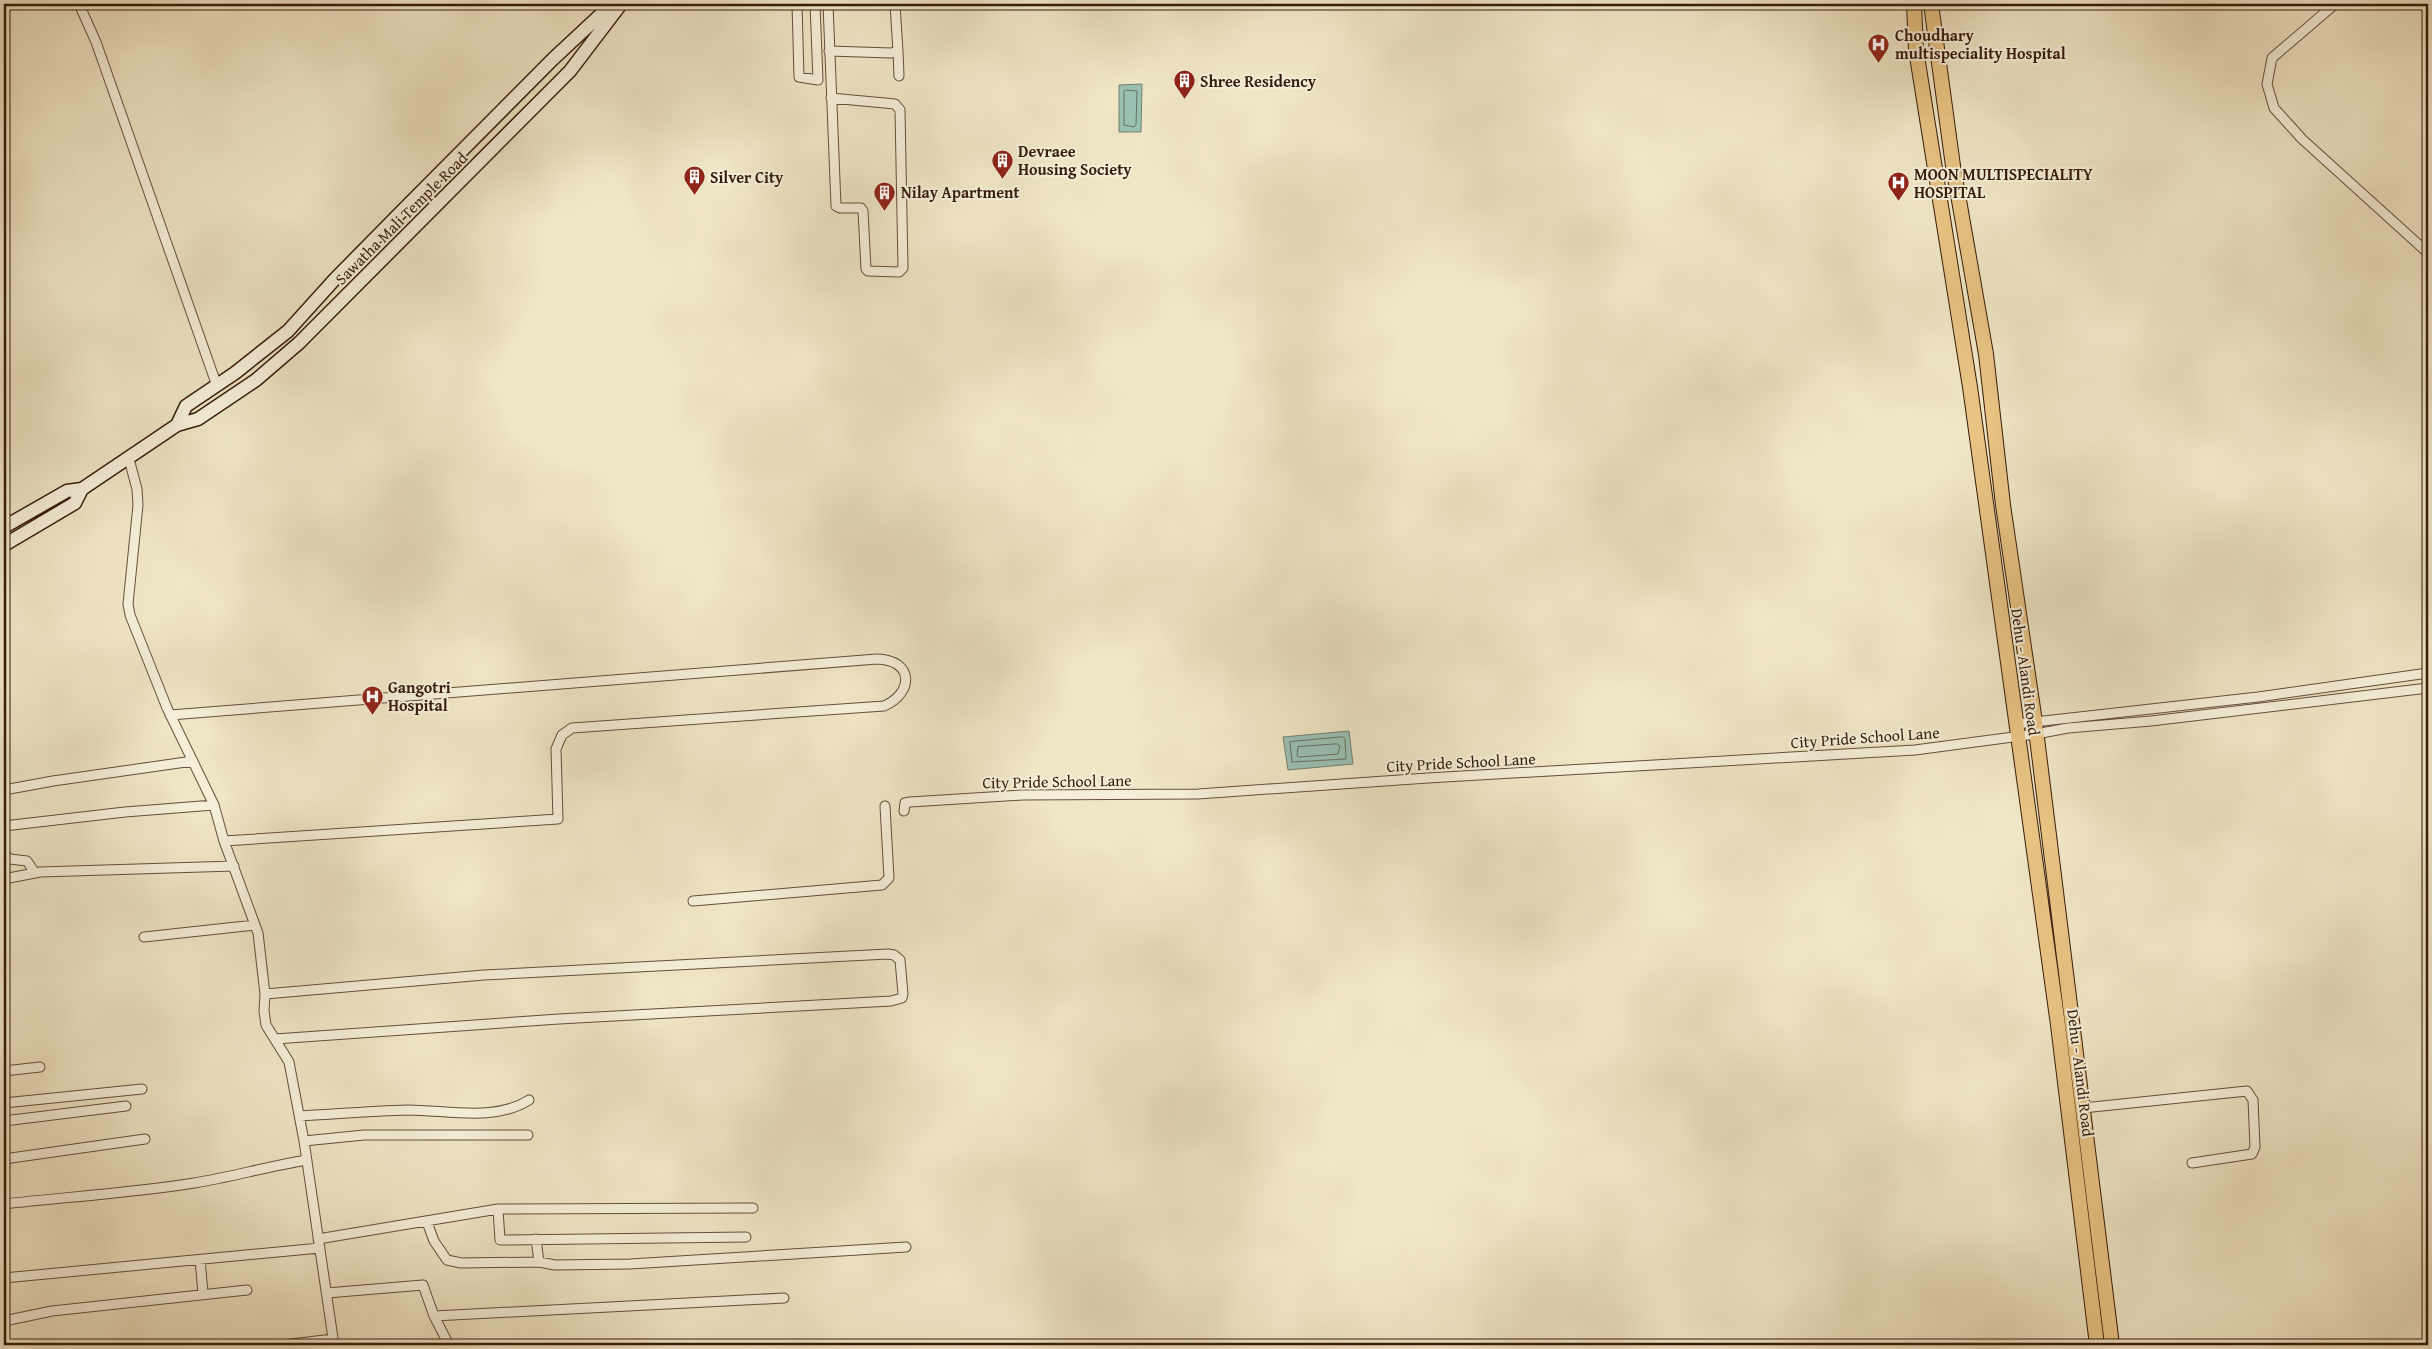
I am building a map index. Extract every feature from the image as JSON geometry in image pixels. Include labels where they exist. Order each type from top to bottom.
[{"type":"main road","name":"Dehu - Alandi Road","points":[[1914,4],[1916,50],[1970,387],[2058,1025],[2097,1345]]},
{"type":"main road","name":"Dehu - Alandi Road","points":[[1931,4],[1953,166],[1986,354],[2003,505],[2035,728],[2112,1345]]},
{"type":"street","points":[[79,4],[96,42],[217,386]]},
{"type":"street","name":"Sawatha Mali Temple Road","points":[[177,425],[186,406],[217,386],[274,344],[348,265],[553,59],[612,4]]},
{"type":"street","name":"Sawatha Mali Temple Road","points":[[4,527],[67,491],[82,489],[177,425],[198,419],[256,380],[299,343],[570,71],[621,4]]},
{"type":"street","points":[[797,4],[799,77],[818,80],[815,4]]},
{"type":"street","points":[[828,4],[829,51],[831,98],[836,206],[840,208],[859,208],[862,211],[866,269],[868,272],[899,272],[903,268],[900,110],[894,104],[831,98]]},
{"type":"street","points":[[896,4],[900,76]]},
{"type":"street","points":[[2334,4],[2272,58],[2267,84],[2274,108],[2302,139],[2428,253]]},
{"type":"street","points":[[829,51],[890,53],[898,51]]},
{"type":"street","points":[[129,459],[137,489],[138,505],[128,604],[133,627],[170,715],[214,806],[224,841],[255,925],[265,994],[264,1011],[266,1025],[290,1062],[300,1116],[334,1342],[283,1345]]},
{"type":"street","name":"Sawatha Mali Temple Road","points":[[4,545],[75,503],[82,489]]},
{"type":"street","points":[[2428,585],[2428,597]]},
{"type":"street","points":[[170,715],[877,660],[889,660],[900,665],[906,678],[905,687],[897,700],[884,706],[572,728],[562,735],[556,749],[558,819],[224,841]]},
{"type":"street","points":[[2035,728],[2428,673]]},
{"type":"street","points":[[2035,728],[2068,728],[2151,721],[2428,688]]},
{"type":"street","name":"City Pride School Lane","points":[[905,807],[1022,795],[1198,794],[1428,778],[1916,750],[2035,728]]},
{"type":"street","points":[[4,790],[53,780],[193,761]]},
{"type":"street","points":[[4,826],[125,812],[214,806]]},
{"type":"street","points":[[693,901],[882,885],[889,878],[885,806]]},
{"type":"street","points":[[4,854],[10,859],[27,861],[35,873]]},
{"type":"street","points":[[4,880],[35,873],[234,866]]},
{"type":"street","points":[[144,937],[255,925]]},
{"type":"street","points":[[265,994],[484,975],[888,954],[894,955],[900,960],[903,994],[902,998],[892,1002],[559,1019],[275,1039]]},
{"type":"street","points":[[4,1071],[40,1068]]},
{"type":"street","points":[[4,1103],[142,1089]]},
{"type":"street","points":[[2083,1108],[2247,1091],[2253,1100],[2255,1147],[2252,1154],[2192,1163]]},
{"type":"street","points":[[300,1116],[407,1110],[498,1111],[516,1108],[529,1100]]},
{"type":"street","points":[[4,1121],[126,1106]]},
{"type":"street","points":[[304,1141],[364,1135],[528,1136]]},
{"type":"street","points":[[4,1159],[145,1139]]},
{"type":"street","points":[[4,1204],[171,1186],[223,1178],[271,1165],[307,1160]]},
{"type":"street","points":[[4,1278],[200,1260],[319,1243],[498,1209],[753,1208]]},
{"type":"street","points":[[498,1209],[500,1240],[746,1237]]},
{"type":"street","points":[[426,1222],[434,1241],[447,1260],[461,1263],[630,1264],[906,1247]]},
{"type":"street","points":[[536,1239],[540,1262]]},
{"type":"street","points":[[200,1260],[203,1293]]},
{"type":"street","points":[[327,1293],[424,1284],[434,1316],[449,1345]]},
{"type":"street","points":[[4,1320],[52,1311],[203,1293],[247,1290]]},
{"type":"street","points":[[434,1316],[784,1298]]},
{"type":"water","points":[[1142,84],[1141,132],[1119,132],[1119,85]]},
{"type":"water","points":[[1349,731],[1353,764],[1288,770],[1283,737]]},
{"type":"place","name":"Choudhary multispeciality Hospital","points":[[1879,63]]},
{"type":"place","name":"Shree Residency","points":[[1184,100]]},
{"type":"place","name":"Devraee Housing Society","points":[[1002,179]]},
{"type":"place","name":"Silver City","points":[[694,196]]},
{"type":"place","name":"MOON MULTISPECIALITY HOSPITAL","points":[[1898,202]]},
{"type":"place","name":"Nilay Apartment","points":[[885,211]]},
{"type":"place","name":"Gangotri Hospital","points":[[372,715]]}]
